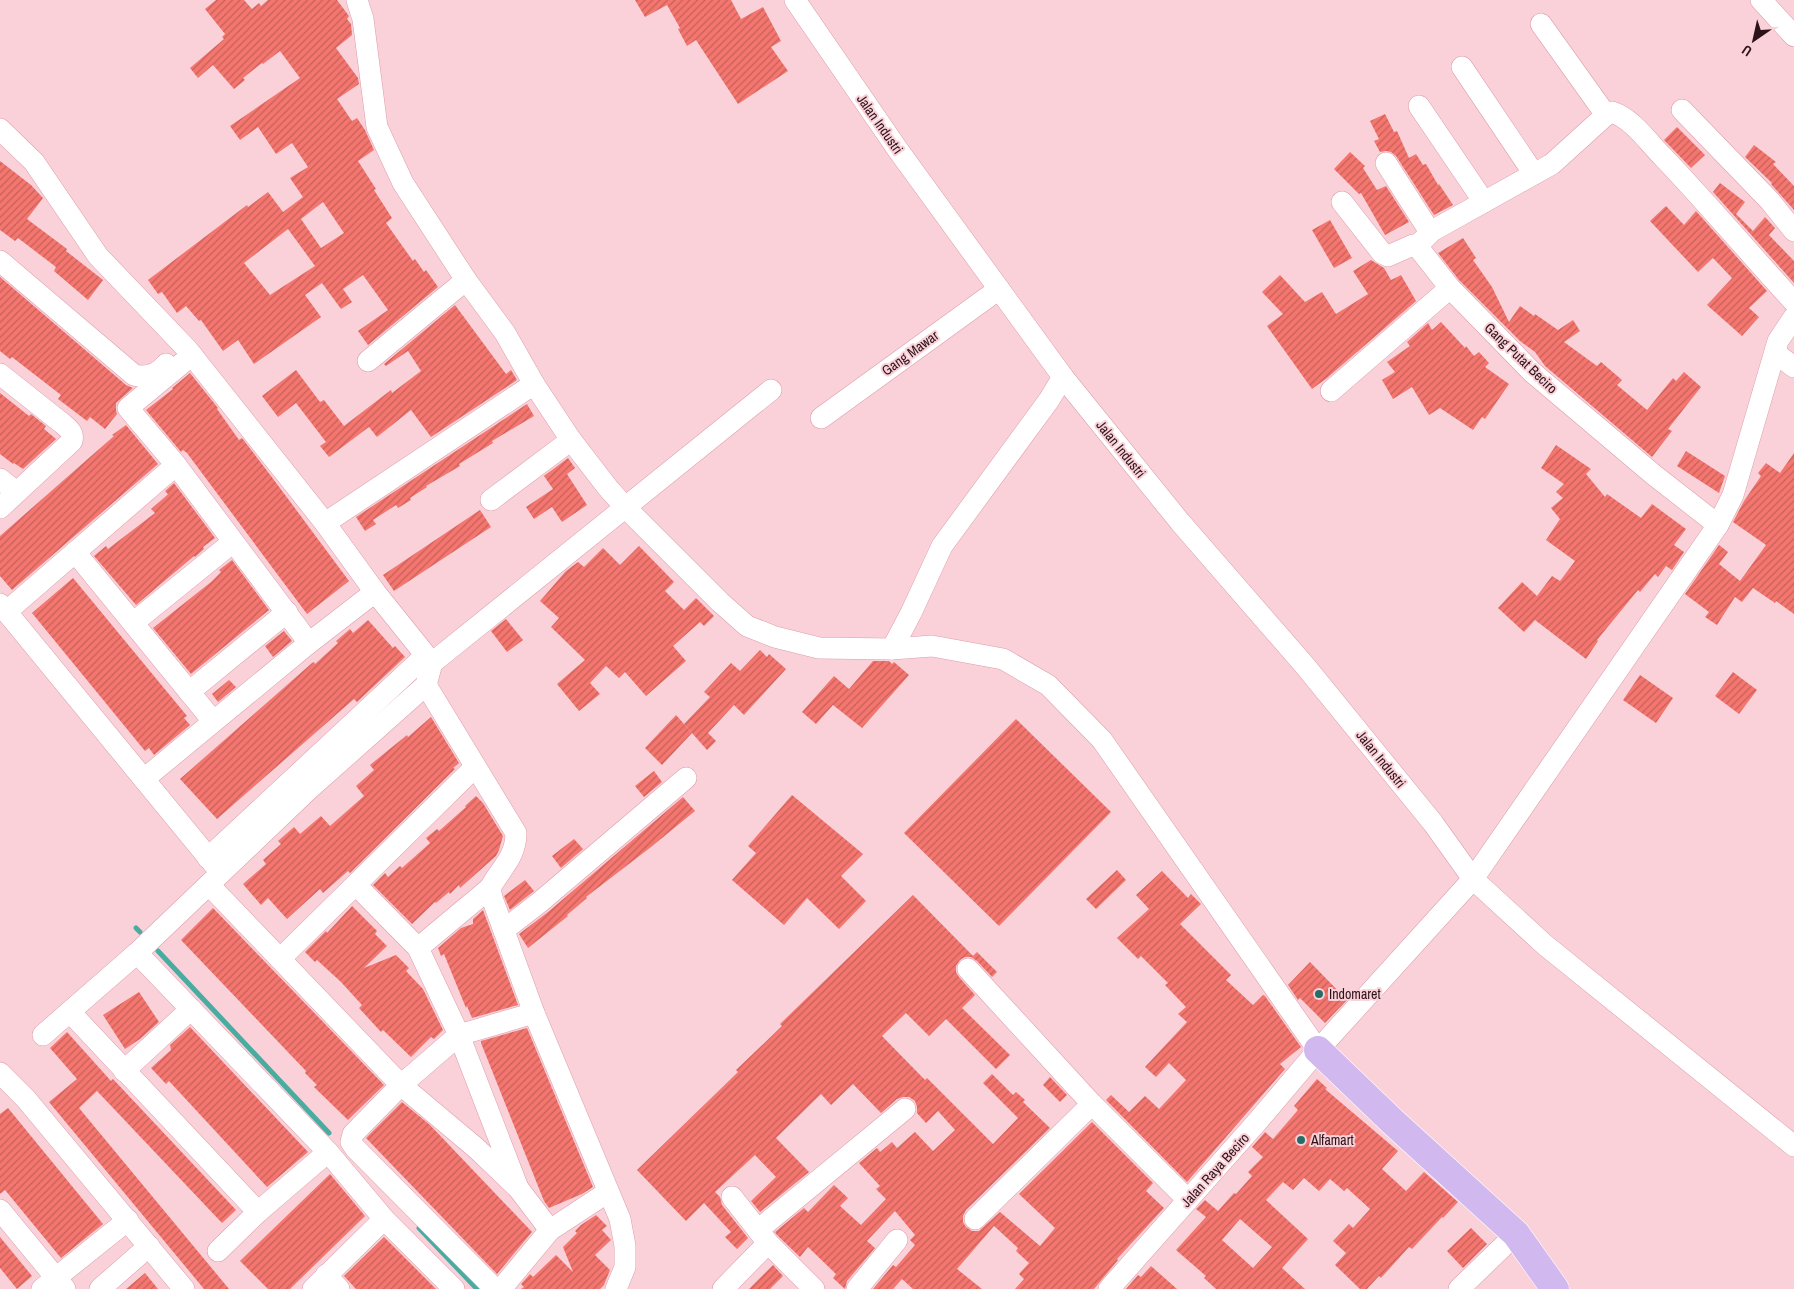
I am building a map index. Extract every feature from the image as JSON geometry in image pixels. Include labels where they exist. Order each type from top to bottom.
[{"type":"main road","points":[[1318,1050],[1392,1122],[1516,1234],[1554,1289]]},
{"type":"street","points":[[357,0],[363,19],[377,127],[403,183],[466,280],[505,333],[534,384],[571,440],[625,507],[720,602],[747,626],[775,637],[819,648],[892,649],[932,646],[1003,659],[1048,685],[1102,740],[1318,1050]]},
{"type":"street","name":"Jalan Industri","points":[[794,0],[898,150],[1063,377],[1180,522],[1306,668],[1427,816],[1473,879],[1545,945],[1794,1146]]},
{"type":"street","points":[[1761,0],[1794,36]]},
{"type":"street","points":[[1541,24],[1606,115]]},
{"type":"street","points":[[1462,67],[1534,174]]},
{"type":"street","points":[[1420,106],[1484,202]]},
{"type":"street","points":[[1682,110],[1770,201],[1794,231]]},
{"type":"street","points":[[1342,202],[1382,253],[1388,256],[1424,239],[1484,202],[1552,164],[1606,115],[1612,112],[1624,117],[1704,200],[1794,302]]},
{"type":"street","points":[[0,129],[34,162],[98,256],[188,350],[325,523],[428,660],[426,685],[516,834],[516,845],[514,852],[490,888],[418,948]]},
{"type":"street","name":"Gang Putat Beciro","points":[[1386,163],[1450,288],[1532,372],[1654,475],[1718,525]]},
{"type":"street","points":[[0,261],[134,375],[142,377],[161,371],[188,350]]},
{"type":"street","points":[[368,361],[466,280]]},
{"type":"street","points":[[1331,391],[1450,288]]},
{"type":"street","name":"Gang Mawar","points":[[820,418],[999,289]]},
{"type":"street","name":"Jalan Raya Beciro","points":[[1109,1289],[1258,1122],[1318,1050],[1473,879],[1718,525],[1733,495],[1778,341],[1794,317]]},
{"type":"street","points":[[188,350],[128,408],[176,465],[309,643]]},
{"type":"street","points":[[1775,353],[1794,368]]},
{"type":"street","points":[[0,374],[70,430],[73,437],[72,441],[8,485],[0,508]]},
{"type":"street","points":[[892,649],[942,546],[1063,377]]},
{"type":"street","points":[[325,523],[534,384]]},
{"type":"street","points":[[43,1035],[137,953],[213,872],[428,660],[625,507],[770,390]]},
{"type":"street","points":[[491,500],[571,440]]},
{"type":"street","points":[[176,465],[75,552],[3,608],[144,780],[280,959],[401,1085],[476,1148],[518,1188],[550,1230]]},
{"type":"street","points":[[133,623],[234,542]]},
{"type":"street","points":[[75,552],[213,721]]},
{"type":"street","points":[[144,780],[213,721],[375,592]]},
{"type":"street","points":[[189,692],[287,612]]},
{"type":"street","points":[[213,872],[426,685]]},
{"type":"street","points":[[280,959],[475,767]]},
{"type":"street","points":[[504,930],[540,902],[686,778]]},
{"type":"street","points":[[356,885],[418,948],[459,1036],[518,1188]]},
{"type":"street","points":[[490,888],[534,1013],[620,1220],[625,1246],[625,1267],[616,1289]]},
{"type":"street","points":[[137,953],[328,1152],[384,1219],[454,1289]]},
{"type":"street","points":[[968,969],[1092,1104],[1188,1200]]},
{"type":"street","points":[[124,1071],[191,1009]]},
{"type":"street","points":[[70,1012],[258,1212]]},
{"type":"street","points":[[495,1289],[355,1148],[351,1142],[352,1134],[401,1085],[459,1036],[534,1013]]},
{"type":"street","points":[[0,1073],[26,1099],[184,1289]]},
{"type":"street","points":[[975,1219],[1092,1104]]},
{"type":"street","points":[[723,1289],[763,1237],[905,1109]]},
{"type":"street","points":[[218,1251],[258,1212],[328,1152]]},
{"type":"street","points":[[501,1289],[550,1230],[608,1192]]},
{"type":"street","points":[[732,1197],[763,1237],[814,1289]]},
{"type":"street","points":[[0,1210],[54,1285],[128,1220]]},
{"type":"street","points":[[326,1284],[384,1219]]},
{"type":"street","points":[[1459,1289],[1516,1234]]},
{"type":"street","points":[[857,1289],[897,1240]]},
{"type":"street","points":[[100,1289],[149,1246]]},
{"type":"building","points":[[216,0],[244,0],[252,9],[259,3],[261,6],[268,0],[337,0],[349,16],[347,19],[351,24],[352,35],[336,48],[358,78],[359,84],[337,99],[352,121],[357,118],[374,150],[358,161],[392,218],[386,223],[413,261],[415,259],[424,272],[426,270],[438,287],[368,345],[358,331],[388,310],[363,275],[343,289],[352,302],[341,309],[322,283],[305,295],[321,317],[254,364],[238,340],[223,351],[201,320],[199,321],[186,306],[177,313],[162,292],[158,294],[148,280],[247,205],[248,207],[268,192],[283,212],[303,197],[290,178],[308,167],[292,143],[276,154],[258,127],[240,140],[230,126],[300,78],[280,51],[243,78],[245,80],[234,89],[213,65],[198,78],[190,68],[224,39],[222,37],[225,34],[205,9]],"holes":[[[323,202],[344,233],[321,248],[301,219]],[[288,229],[315,266],[270,295],[244,263]]]},
{"type":"building","points":[[635,0],[731,0],[741,19],[763,7],[781,41],[771,47],[788,71],[738,104],[696,40],[687,46],[678,29],[680,28],[667,5],[645,17]]},
{"type":"building","points":[[1385,114],[1394,132],[1397,131],[1409,158],[1416,154],[1423,165],[1426,164],[1438,185],[1453,205],[1434,215],[1396,156],[1391,152],[1380,152],[1374,141],[1379,139],[1370,121]]},
{"type":"building","points":[[1677,127],[1705,155],[1691,168],[1664,140]]},
{"type":"building","points":[[1754,145],[1776,162],[1773,164],[1794,186],[1794,210],[1772,183],[1745,157]]},
{"type":"building","points":[[1350,152],[1365,166],[1363,168],[1377,190],[1386,186],[1409,222],[1385,235],[1361,193],[1359,194],[1334,169]]},
{"type":"building","points":[[0,161],[31,185],[43,198],[27,219],[67,249],[66,251],[103,280],[88,300],[54,271],[56,267],[18,238],[15,241],[0,230]]},
{"type":"building","points":[[1720,183],[1745,202],[1736,214],[1753,231],[1765,217],[1775,228],[1769,235],[1794,261],[1794,283],[1713,192]]},
{"type":"building","points":[[1666,206],[1684,225],[1696,211],[1767,291],[1749,308],[1759,317],[1742,336],[1707,305],[1732,278],[1713,258],[1698,272],[1650,221]]},
{"type":"building","points":[[1330,220],[1352,258],[1334,268],[1312,230]]},
{"type":"building","points":[[1463,238],[1476,258],[1473,260],[1492,287],[1509,322],[1520,306],[1558,330],[1573,320],[1580,331],[1564,342],[1597,366],[1601,362],[1622,380],[1617,385],[1647,410],[1673,378],[1676,381],[1684,372],[1701,387],[1668,429],[1672,431],[1652,457],[1545,366],[1535,352],[1520,341],[1459,280],[1438,253]]},
{"type":"building","points":[[1371,260],[1384,268],[1391,280],[1401,275],[1416,301],[1312,389],[1267,326],[1283,314],[1262,292],[1280,275],[1305,302],[1322,292],[1336,314],[1368,294],[1353,271]]},
{"type":"building","points":[[0,277],[126,385],[133,388],[116,403],[117,414],[105,429],[90,417],[87,421],[58,399],[61,395],[12,357],[10,359],[0,351]]},
{"type":"building","points":[[455,305],[506,374],[511,370],[517,380],[431,437],[411,410],[377,437],[369,427],[329,457],[320,446],[326,442],[296,403],[278,417],[262,396],[296,370],[320,402],[324,400],[344,426],[391,390],[392,393],[421,371],[408,351],[386,366],[384,364]]},
{"type":"building","points":[[1441,322],[1474,356],[1479,352],[1489,363],[1485,367],[1509,384],[1485,419],[1482,417],[1473,430],[1440,408],[1429,415],[1412,387],[1393,399],[1382,380],[1395,372],[1387,362],[1410,346],[1407,342],[1428,323],[1432,330]]},
{"type":"building","points":[[190,373],[218,408],[239,440],[242,438],[349,581],[307,614],[187,453],[183,450],[181,452],[146,410]]},
{"type":"building","points":[[0,393],[29,416],[31,414],[46,426],[44,429],[56,439],[23,469],[0,454]]},
{"type":"building","points":[[527,404],[534,416],[492,441],[493,443],[459,464],[460,466],[426,486],[410,498],[411,500],[398,508],[396,505],[373,520],[376,524],[365,531],[356,517]]},
{"type":"building","points":[[126,425],[158,464],[12,590],[0,576],[0,536],[114,436],[112,435]]},
{"type":"building","points":[[1556,445],[1591,469],[1586,474],[1605,497],[1607,494],[1641,518],[1652,504],[1686,529],[1674,545],[1684,552],[1672,570],[1666,566],[1658,577],[1655,574],[1640,592],[1638,590],[1597,640],[1586,659],[1535,620],[1524,632],[1498,608],[1522,582],[1537,596],[1552,576],[1560,581],[1575,561],[1546,540],[1560,519],[1551,508],[1563,498],[1556,492],[1564,484],[1541,468]]},
{"type":"building","points":[[1686,451],[1725,476],[1719,493],[1677,466]]},
{"type":"building","points":[[1794,453],[1794,614],[1753,588],[1742,602],[1735,597],[1717,625],[1705,617],[1709,612],[1685,594],[1719,545],[1728,552],[1719,564],[1740,581],[1766,545],[1733,522],[1744,501],[1761,476],[1758,473],[1766,463],[1780,473]]},
{"type":"building","points":[[568,458],[575,468],[567,474],[587,505],[562,522],[552,507],[534,519],[526,507],[553,489],[544,476]]},
{"type":"building","points":[[174,483],[215,538],[203,547],[204,549],[195,557],[136,605],[94,556],[106,546],[108,549],[155,513],[151,509],[168,494],[165,491]]},
{"type":"building","points":[[480,510],[491,527],[394,591],[383,575]]},
{"type":"building","points":[[639,546],[674,582],[665,591],[684,610],[696,598],[714,616],[704,626],[700,622],[673,646],[686,661],[646,696],[625,672],[619,678],[606,666],[590,683],[600,694],[579,711],[557,684],[585,660],[551,627],[559,618],[540,601],[566,571],[578,562],[584,567],[603,548],[620,565]]},
{"type":"building","points":[[232,560],[269,610],[191,674],[153,628],[211,582],[221,572],[219,570]]},
{"type":"building","points":[[73,578],[187,716],[184,718],[190,725],[154,755],[149,748],[145,751],[32,613]]},
{"type":"building","points":[[506,619],[523,640],[507,652],[491,631]]},
{"type":"building","points":[[368,620],[393,648],[395,646],[405,657],[357,702],[354,699],[217,819],[180,779],[312,663],[314,662],[315,664],[350,629],[353,633]]},
{"type":"building","points":[[284,631],[292,641],[273,657],[265,646]]},
{"type":"building","points":[[760,650],[767,657],[769,654],[786,669],[744,715],[734,705],[708,733],[716,741],[707,750],[684,724],[710,697],[704,692],[731,663],[740,671]]},
{"type":"building","points":[[873,661],[889,661],[892,664],[894,662],[909,675],[862,728],[833,705],[816,724],[802,712],[834,676],[849,689]]},
{"type":"building","points":[[1733,672],[1757,690],[1739,714],[1715,696]]},
{"type":"building","points":[[1640,675],[1673,698],[1656,723],[1623,700]]},
{"type":"building","points":[[229,680],[236,687],[218,702],[212,694]]},
{"type":"building","points":[[676,715],[692,733],[662,765],[645,748]]},
{"type":"building","points":[[431,717],[459,763],[453,768],[455,769],[350,873],[348,871],[323,893],[320,889],[287,919],[268,898],[261,905],[243,884],[266,864],[263,860],[281,844],[278,841],[294,827],[300,834],[321,816],[330,826],[364,796],[356,786],[374,770],[370,765]]},
{"type":"building","points":[[1016,719],[1111,812],[999,926],[904,833]]},
{"type":"building","points":[[654,771],[662,782],[644,797],[635,786]]},
{"type":"building","points":[[792,795],[863,854],[841,876],[866,901],[839,929],[807,898],[784,925],[732,880],[756,853],[748,846]]},
{"type":"building","points":[[476,796],[483,803],[503,836],[496,856],[460,888],[459,885],[450,894],[449,892],[435,902],[412,924],[373,885],[385,873],[388,877],[400,866],[402,868],[430,843],[426,838],[437,829],[439,831]]},
{"type":"building","points":[[683,797],[695,811],[586,897],[568,916],[528,948],[519,934],[548,912]]},
{"type":"building","points":[[574,839],[583,849],[561,868],[552,856]]},
{"type":"building","points":[[1117,870],[1126,880],[1096,909],[1086,899]]},
{"type":"building","points":[[1162,871],[1188,898],[1191,894],[1201,904],[1180,924],[1231,975],[1226,980],[1253,1005],[1263,995],[1265,996],[1301,1047],[1280,1064],[1285,1069],[1187,1182],[1106,1100],[1111,1095],[1129,1112],[1145,1096],[1159,1109],[1186,1080],[1169,1063],[1156,1077],[1145,1067],[1187,1022],[1178,1014],[1186,1007],[1165,985],[1168,983],[1141,956],[1138,959],[1117,938],[1149,909],[1136,895]]},
{"type":"building","points":[[525,880],[534,891],[510,910],[504,896]]},
{"type":"building","points":[[913,895],[973,956],[977,952],[997,972],[992,977],[971,957],[965,957],[960,960],[956,966],[956,972],[959,977],[975,995],[962,1008],[1010,1055],[996,1069],[946,1019],[929,1036],[906,1013],[882,1036],[925,1080],[927,1078],[993,1144],[1018,1118],[983,1083],[992,1074],[1013,1095],[1016,1092],[1025,1100],[1023,1102],[1050,1128],[966,1210],[963,1222],[966,1227],[972,1231],[979,1231],[1000,1212],[1040,1246],[1055,1228],[1019,1194],[1092,1122],[1153,1183],[1146,1191],[1164,1208],[1117,1259],[1094,1289],[1015,1289],[1024,1279],[1019,1274],[1029,1263],[1016,1251],[1018,1248],[994,1226],[957,1269],[982,1289],[913,1289],[902,1279],[893,1289],[873,1289],[893,1265],[896,1267],[915,1245],[910,1240],[915,1235],[895,1211],[867,1241],[875,1248],[847,1281],[845,1289],[833,1278],[836,1274],[808,1247],[800,1257],[777,1235],[775,1232],[804,1208],[808,1212],[834,1185],[848,1198],[840,1206],[861,1225],[886,1199],[876,1189],[880,1186],[859,1163],[877,1148],[880,1152],[892,1142],[897,1148],[915,1132],[933,1151],[955,1130],[938,1111],[926,1123],[917,1113],[915,1101],[909,1097],[897,1099],[881,1113],[853,1084],[831,1105],[821,1094],[776,1138],[809,1172],[760,1212],[751,1201],[776,1177],[755,1155],[715,1192],[720,1197],[722,1205],[748,1238],[737,1249],[725,1237],[731,1232],[704,1203],[686,1221],[637,1170],[738,1072],[736,1070],[782,1026],[780,1024]]},
{"type":"building","points":[[352,906],[377,931],[375,934],[387,946],[364,968],[396,955],[409,968],[406,971],[423,989],[443,1030],[434,1039],[431,1037],[411,1057],[383,1030],[381,1032],[359,1008],[362,1005],[341,982],[317,960],[315,962],[305,952],[326,931],[327,933]]},
{"type":"building","points":[[213,908],[384,1085],[348,1120],[314,1087],[317,1085],[305,1073],[306,1071],[181,940]]},
{"type":"building","points":[[483,910],[518,1005],[472,1018],[444,954],[441,956],[438,948],[461,928],[473,924],[473,919]]},
{"type":"building","name":"Indomaret","points":[[1310,962],[1347,1000],[1325,1023],[1300,998],[1298,1000],[1288,985]]},
{"type":"building","points":[[139,992],[159,1022],[125,1049],[103,1015]]},
{"type":"building","points":[[190,1027],[308,1152],[267,1187],[169,1081],[166,1084],[151,1068],[171,1050],[170,1045]]},
{"type":"building","points":[[527,1028],[593,1187],[582,1194],[549,1208],[544,1201],[481,1043],[481,1041]]},
{"type":"building","points":[[67,1032],[111,1081],[113,1079],[236,1210],[222,1223],[97,1091],[79,1108],[229,1289],[204,1289],[49,1102],[77,1079],[50,1048]]},
{"type":"building","points":[[1050,1077],[1067,1095],[1060,1102],[1043,1085]]},
{"type":"building","points":[[1317,1079],[1327,1088],[1325,1089],[1398,1151],[1382,1169],[1406,1191],[1424,1172],[1458,1202],[1412,1249],[1409,1247],[1381,1278],[1379,1276],[1367,1289],[1360,1289],[1335,1265],[1346,1253],[1333,1241],[1349,1224],[1353,1228],[1370,1209],[1347,1188],[1344,1191],[1330,1179],[1319,1191],[1304,1178],[1293,1190],[1283,1182],[1266,1200],[1308,1239],[1282,1268],[1305,1289],[1216,1289],[1204,1278],[1206,1276],[1176,1250],[1206,1217],[1196,1209],[1205,1200],[1218,1211],[1252,1176],[1248,1172],[1263,1157],[1252,1147],[1265,1132],[1273,1139],[1298,1110],[1294,1106]],"holes":[[[1240,1219],[1272,1247],[1253,1268],[1222,1240]]]},
{"type":"building","points":[[402,1102],[430,1125],[532,1232],[497,1274],[366,1138]]},
{"type":"building","points":[[8,1108],[103,1224],[61,1258],[5,1190],[0,1194],[0,1114]]},
{"type":"building","points":[[330,1174],[365,1216],[290,1289],[268,1289],[240,1261]]},
{"type":"building","points":[[596,1215],[607,1226],[602,1230],[611,1240],[595,1255],[610,1270],[604,1285],[600,1289],[521,1289],[524,1287],[521,1284],[530,1274],[533,1277],[556,1255],[573,1272],[563,1247],[577,1233],[575,1231],[581,1225]]},
{"type":"building","points":[[1471,1228],[1487,1244],[1463,1268],[1447,1251]]},
{"type":"building","points":[[0,1237],[32,1276],[17,1289],[0,1268]]},
{"type":"building","points":[[384,1237],[436,1289],[356,1289],[344,1276]]},
{"type":"building","points":[[773,1265],[783,1276],[770,1289],[749,1289]]},
{"type":"building","points":[[1151,1266],[1177,1289],[1126,1289],[1138,1275],[1141,1277]]},
{"type":"building","points":[[145,1273],[158,1289],[126,1289]]},
{"type":"waterway","points":[[136,928],[140,932]]},
{"type":"waterway","points":[[158,951],[329,1133]]},
{"type":"waterway","points":[[419,1228],[477,1289]]},
{"type":"place","name":"Indomaret","points":[[1319,994]]},
{"type":"place","name":"Alfamart","points":[[1301,1140]]}]
